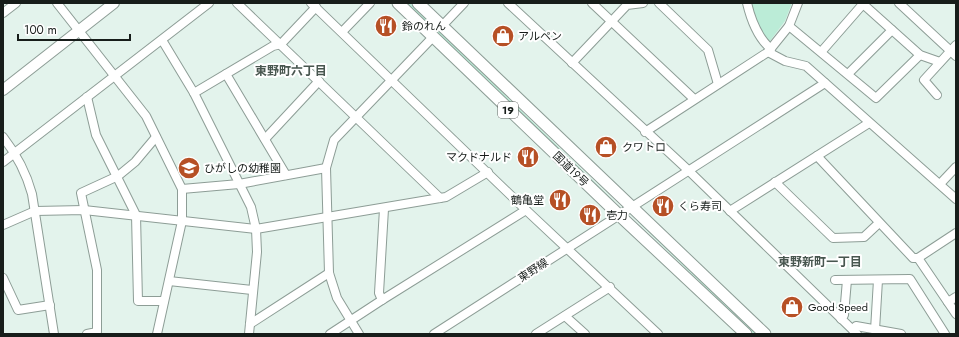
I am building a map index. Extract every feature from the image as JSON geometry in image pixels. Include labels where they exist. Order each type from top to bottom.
[{"type":"highway","name":"国道19号","points":[[398,3],[619,216],[746,334]]},
{"type":"highway","name":"国道19号","points":[[418,3],[765,334]]},
{"type":"main road","points":[[3,90],[114,3]]},
{"type":"street","points":[[3,13],[16,3]]},
{"type":"street","points":[[57,3],[146,116],[182,189],[182,221],[158,334]]},
{"type":"street","points":[[3,162],[209,3]]},
{"type":"street","points":[[237,3],[440,198]]},
{"type":"street","points":[[342,32],[370,3]]},
{"type":"street","points":[[442,26],[464,3]]},
{"type":"street","points":[[508,3],[645,132],[688,170],[855,332]]},
{"type":"street","points":[[592,3],[694,100]]},
{"type":"street","points":[[572,63],[627,4],[643,3]]},
{"type":"street","points":[[659,3],[708,50],[718,84]]},
{"type":"street","points":[[747,3],[751,20],[770,51],[786,61],[806,66],[956,199]]},
{"type":"street","points":[[645,132],[770,51],[790,26],[798,3]]},
{"type":"street","points":[[899,3],[954,50],[940,62],[924,80],[937,94]]},
{"type":"street","points":[[822,51],[863,4],[920,55],[940,62]]},
{"type":"street","points":[[194,93],[273,46],[281,44],[313,5],[526,210],[610,287],[658,334]]},
{"type":"street","points":[[790,26],[822,51],[876,98],[920,55]]},
{"type":"street","points":[[848,74],[892,30]]},
{"type":"street","points":[[359,334],[337,298],[329,273],[326,168],[334,140],[433,37]]},
{"type":"street","points":[[162,40],[194,93],[251,207],[256,229],[257,252],[252,290],[249,334]]},
{"type":"street","points":[[226,74],[286,175]]},
{"type":"street","points":[[265,138],[319,81]]},
{"type":"street","name":"東野線","points":[[434,334],[825,83]]},
{"type":"street","points":[[87,97],[96,134],[136,215],[138,301],[164,301]]},
{"type":"street","points":[[730,211],[869,123]]},
{"type":"street","points":[[86,334],[98,332],[99,306],[97,270],[84,210],[82,193],[118,176],[135,162],[156,137]]},
{"type":"street","points":[[3,138],[15,153],[26,172],[32,194],[54,334]]},
{"type":"street","points":[[817,156],[913,258],[918,258],[956,232]]},
{"type":"street","points":[[940,184],[956,167]]},
{"type":"street","points":[[182,189],[239,184],[326,168]]},
{"type":"street","points":[[3,225],[35,211],[84,210],[256,229],[384,209],[446,197],[488,172]]},
{"type":"street","points":[[775,182],[833,238],[864,237],[879,223]]},
{"type":"street","points":[[382,300],[380,294],[384,209]]},
{"type":"street","points":[[330,334],[526,210]]},
{"type":"street","points":[[918,258],[956,314]]},
{"type":"street","points":[[250,324],[329,273]]},
{"type":"street","points":[[3,278],[18,310],[50,305]]},
{"type":"street","points":[[835,280],[910,279],[946,334]]},
{"type":"street","points":[[841,319],[844,314],[847,280]]},
{"type":"street","points":[[874,330],[878,280]]},
{"type":"street","points":[[170,281],[252,290]]},
{"type":"street","points":[[536,334],[610,287]]},
{"type":"street","points":[[948,302],[956,297]]},
{"type":"street","points":[[565,316],[585,334]]},
{"type":"street","points":[[855,332],[856,326],[901,334]]},
{"type":"green space","points":[[406,3],[410,3],[614,201],[613,202]]},
{"type":"green space","points":[[750,3],[792,3],[785,21],[770,41],[767,41],[760,32]]},
{"type":"green space","points":[[638,221],[757,334],[754,334]]},
{"type":"place","name":"鈴のれん","points":[[386,26]]},
{"type":"place","name":"アルペン","points":[[503,36]]},
{"type":"place","name":"クワトロ","points":[[606,147]]},
{"type":"place","name":"マクドナルド","points":[[528,157]]},
{"type":"place","name":"ひがしの幼稚園","points":[[189,168]]},
{"type":"place","name":"鶴亀堂","points":[[560,200]]},
{"type":"place","name":"くら寿司","points":[[663,206]]},
{"type":"place","name":"壱力","points":[[590,215]]},
{"type":"place","name":"Good Speed","points":[[792,307]]},
{"type":"district","name":"東野町六丁目","points":[[291,71]]},
{"type":"district","name":"東野新町一丁目","points":[[820,262]]}]
